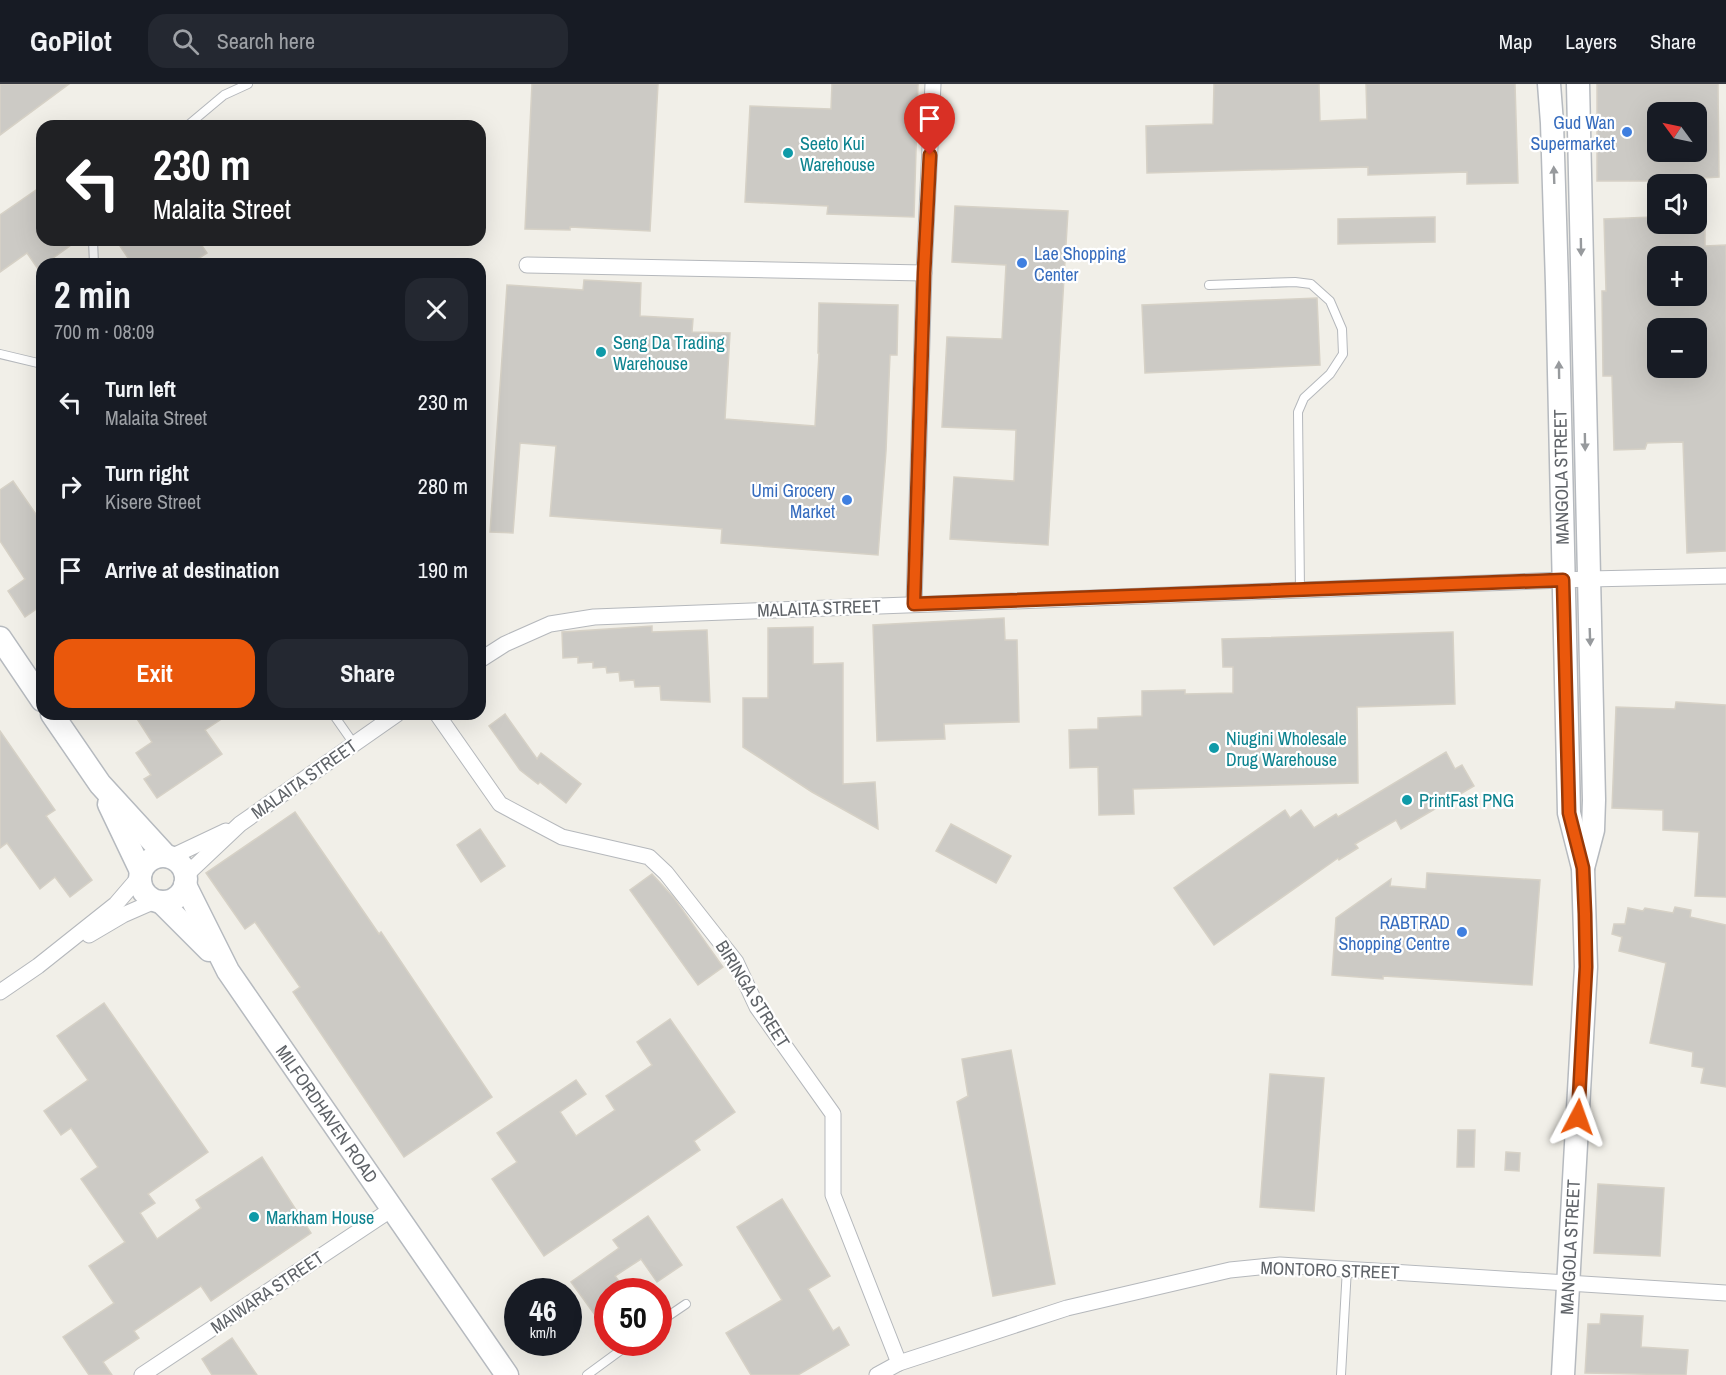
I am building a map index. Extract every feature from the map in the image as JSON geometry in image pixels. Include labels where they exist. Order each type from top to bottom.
[{"type":"main road","name":"MANGOLA STREET","points":[[1549,84],[1557,284],[1569,813],[1583,868],[1586,967],[1563,1375]]},
{"type":"main road","name":"MANGOLA STREET","points":[[1578,84],[1594,800],[1593,830],[1583,868]]},
{"type":"main road","points":[[0,638],[36,691]]},
{"type":"main road","points":[[56,720],[100,784],[168,856],[183,867],[186,880],[183,891],[173,899],[158,901],[145,894],[140,874],[100,784]]},
{"type":"main road","points":[[140,874],[150,859],[168,856]]},
{"type":"main road","name":"MILFORDHAVEN ROAD","points":[[186,880],[228,971],[507,1375]]},
{"type":"main road","name":"MILFORDHAVEN ROAD","points":[[158,901],[228,971]]},
{"type":"street","points":[[914,604],[924,273],[933,84]]},
{"type":"street","points":[[527,265],[924,273]]},
{"type":"street","points":[[1588,579],[1726,576]]},
{"type":"street","name":"MALAITA STREET","points":[[486,656],[505,644],[550,624],[594,617],[1588,579]]},
{"type":"street","name":"MALAITA STREET","points":[[186,880],[240,824],[388,720]]},
{"type":"street","name":"BIRINGA STREET","points":[[441,720],[500,804],[562,837],[649,857],[666,873],[736,962],[757,1007],[833,1114],[833,1195],[899,1363]]},
{"type":"street","name":"MALAITA STREET","points":[[168,856],[240,824]]},
{"type":"street","points":[[38,966],[116,904],[140,874]]},
{"type":"street","points":[[0,992],[38,966],[123,915],[158,901]]},
{"type":"street","name":"MAIWARA STREET","points":[[142,1375],[392,1209]]},
{"type":"street","name":"MONTORO STREET","points":[[877,1375],[899,1363],[1066,1308],[1230,1270],[1280,1265],[1726,1293]]},
{"type":"lane","points":[[194,120],[224,95],[248,84]]},
{"type":"lane","points":[[1209,285],[1295,282],[1311,285],[1330,301],[1342,329],[1343,354],[1330,374],[1304,398],[1298,412],[1300,590]]},
{"type":"lane","points":[[0,354],[36,363]]},
{"type":"lane","points":[[337,720],[354,744]]},
{"type":"lane","points":[[1341,1375],[1347,1268]]},
{"type":"lane","points":[[672,1314],[686,1304]]},
{"type":"lane","points":[[587,1375],[613,1356]]},
{"type":"building","points":[[0,84],[69,84],[0,135]]},
{"type":"building","points":[[532,84],[658,84],[650,231],[570,227],[570,230],[525,229]]},
{"type":"building","points":[[832,84],[918,84],[914,217],[827,214],[828,206],[745,202],[750,106],[831,109]]},
{"type":"building","points":[[1214,84],[1319,84],[1320,121],[1367,119],[1366,84],[1515,84],[1518,183],[1467,184],[1467,172],[1368,175],[1368,167],[1147,173],[1146,126],[1213,124]]},
{"type":"building","name":"Gud Wan Supermarket","points":[[1597,84],[1718,84],[1719,177],[1707,178],[1707,174],[1647,174],[1647,181],[1597,181]]},
{"type":"building","points":[[36,190],[36,246],[70,246],[53,258],[36,258],[36,266],[27,253],[0,272],[0,215]]},
{"type":"building","points":[[955,206],[1068,211],[1048,545],[950,539],[954,477],[1014,481],[1016,430],[942,427],[947,337],[1002,339],[1006,265],[952,262]]},
{"type":"building","points":[[1435,217],[1435,242],[1338,244],[1338,219]]},
{"type":"building","points":[[1647,217],[1647,234],[1705,234],[1705,246],[1726,245],[1726,551],[1687,553],[1683,442],[1647,443],[1645,449],[1614,450],[1612,376],[1603,376],[1602,291],[1606,291],[1604,219]]},
{"type":"building","points":[[120,246],[202,246],[207,253],[199,258],[128,258]]},
{"type":"building","points":[[584,280],[641,283],[640,316],[693,319],[692,332],[730,333],[725,419],[815,426],[819,303],[898,305],[897,355],[890,355],[878,555],[721,543],[722,529],[550,516],[556,446],[520,443],[513,533],[490,532],[507,285],[583,290]]},
{"type":"building","points":[[1317,298],[1320,365],[1145,373],[1142,305]]},
{"type":"building","points":[[13,481],[36,514],[36,609],[25,617],[8,591],[25,579],[0,541],[0,490]]},
{"type":"building","points":[[1004,618],[1005,640],[1017,640],[1019,722],[944,724],[945,739],[877,741],[873,625]]},
{"type":"building","points":[[652,626],[652,632],[707,630],[710,702],[661,700],[660,686],[635,687],[634,680],[620,681],[619,672],[607,673],[606,667],[593,668],[593,662],[578,663],[578,657],[563,658],[562,632]]},
{"type":"building","points":[[813,627],[813,664],[843,663],[843,784],[875,782],[878,829],[812,792],[743,747],[743,698],[768,698],[768,628]]},
{"type":"building","points":[[1453,632],[1455,704],[1357,707],[1358,783],[1133,789],[1134,814],[1099,815],[1098,767],[1070,768],[1069,730],[1098,729],[1098,718],[1142,716],[1142,691],[1185,690],[1185,694],[1233,693],[1233,667],[1223,667],[1222,639]]},
{"type":"building","points":[[1676,702],[1726,705],[1726,897],[1695,896],[1699,832],[1663,830],[1663,810],[1612,808],[1616,707],[1675,709]]},
{"type":"building","points":[[505,714],[537,759],[541,753],[581,784],[566,803],[540,782],[538,784],[520,770],[489,726]]},
{"type":"building","points":[[138,720],[220,720],[205,730],[222,754],[157,798],[144,779],[151,775],[136,753],[152,742]]},
{"type":"building","points":[[0,731],[55,810],[46,816],[92,880],[70,897],[55,877],[40,889],[7,843],[0,848]]},
{"type":"building","points":[[1446,752],[1455,769],[1462,765],[1474,786],[1401,829],[1396,820],[1355,844],[1358,848],[1339,860],[1338,858],[1214,945],[1174,888],[1285,810],[1290,818],[1301,810],[1314,828],[1336,814],[1338,817]]},
{"type":"building","points":[[295,812],[379,934],[381,932],[492,1097],[404,1157],[293,992],[300,987],[255,922],[245,929],[206,873]]},
{"type":"building","points":[[951,824],[1011,856],[996,883],[936,851]]},
{"type":"building","points":[[480,829],[505,866],[481,882],[457,845]]},
{"type":"building","name":"RABTRAD Shopping Centre","points":[[1427,873],[1540,880],[1532,985],[1332,975],[1336,918],[1391,879],[1390,886],[1426,889]]},
{"type":"building","points":[[652,874],[674,898],[723,967],[698,985],[630,890]]},
{"type":"building","points":[[1675,907],[1691,910],[1690,917],[1726,925],[1726,1087],[1701,1083],[1704,1068],[1692,1066],[1693,1052],[1650,1043],[1666,963],[1619,951],[1622,937],[1612,934],[1614,924],[1625,924],[1628,908],[1643,911],[1645,908],[1673,913]]},
{"type":"building","points":[[104,1003],[208,1152],[148,1194],[155,1203],[140,1213],[157,1239],[201,1208],[196,1200],[262,1157],[311,1233],[211,1301],[201,1286],[134,1331],[139,1338],[103,1362],[112,1375],[89,1375],[63,1337],[114,1303],[89,1266],[125,1242],[81,1179],[98,1167],[71,1128],[61,1135],[44,1111],[88,1080],[57,1036]]},
{"type":"building","points":[[670,1019],[735,1112],[694,1141],[700,1150],[544,1256],[492,1179],[517,1162],[497,1133],[576,1080],[586,1094],[560,1112],[576,1136],[615,1110],[606,1096],[652,1065],[637,1042]]},
{"type":"building","points":[[1011,1050],[1055,1284],[993,1296],[957,1102],[968,1096],[962,1059]]},
{"type":"building","points":[[1270,1074],[1324,1078],[1314,1211],[1260,1207]]},
{"type":"building","points":[[1458,1130],[1475,1130],[1474,1167],[1457,1167]]},
{"type":"building","points":[[1506,1152],[1520,1153],[1519,1171],[1505,1170]]},
{"type":"building","points":[[1598,1184],[1664,1188],[1660,1256],[1594,1253]]},
{"type":"building","points":[[782,1199],[830,1276],[808,1289],[833,1331],[839,1327],[849,1345],[798,1375],[751,1375],[726,1333],[782,1300],[737,1227]]},
{"type":"building","points":[[648,1216],[682,1265],[663,1278],[654,1278],[641,1259],[615,1276],[616,1278],[594,1278],[594,1314],[582,1297],[582,1278],[577,1278],[619,1248],[613,1240]]},
{"type":"building","points":[[1601,1314],[1643,1316],[1641,1347],[1688,1350],[1686,1375],[1585,1373],[1588,1324],[1600,1324]]},
{"type":"building","points":[[232,1338],[257,1375],[212,1375],[202,1359]]},
{"type":"place","name":"Gud Wan Supermarket","points":[[1627,132]]},
{"type":"place","name":"Seeto Kui Warehouse","points":[[788,153]]},
{"type":"place","name":"Lae Shopping Center","points":[[1022,263]]},
{"type":"place","name":"Seng Da Trading Warehouse","points":[[601,352]]},
{"type":"place","name":"Umi Grocery Market","points":[[847,500]]},
{"type":"place","name":"Niugini Wholesale Drug Warehouse","points":[[1214,748]]},
{"type":"place","name":"PrintFast PNG","points":[[1407,800]]},
{"type":"place","name":"RABTRAD Shopping Centre","points":[[1462,932]]},
{"type":"place","name":"Markham House","points":[[254,1217]]},
{"type":"route","points":[[930,155],[914,604],[1563,580],[1569,813],[1583,868],[1585,914],[1586,967],[1578,1117]]}]
